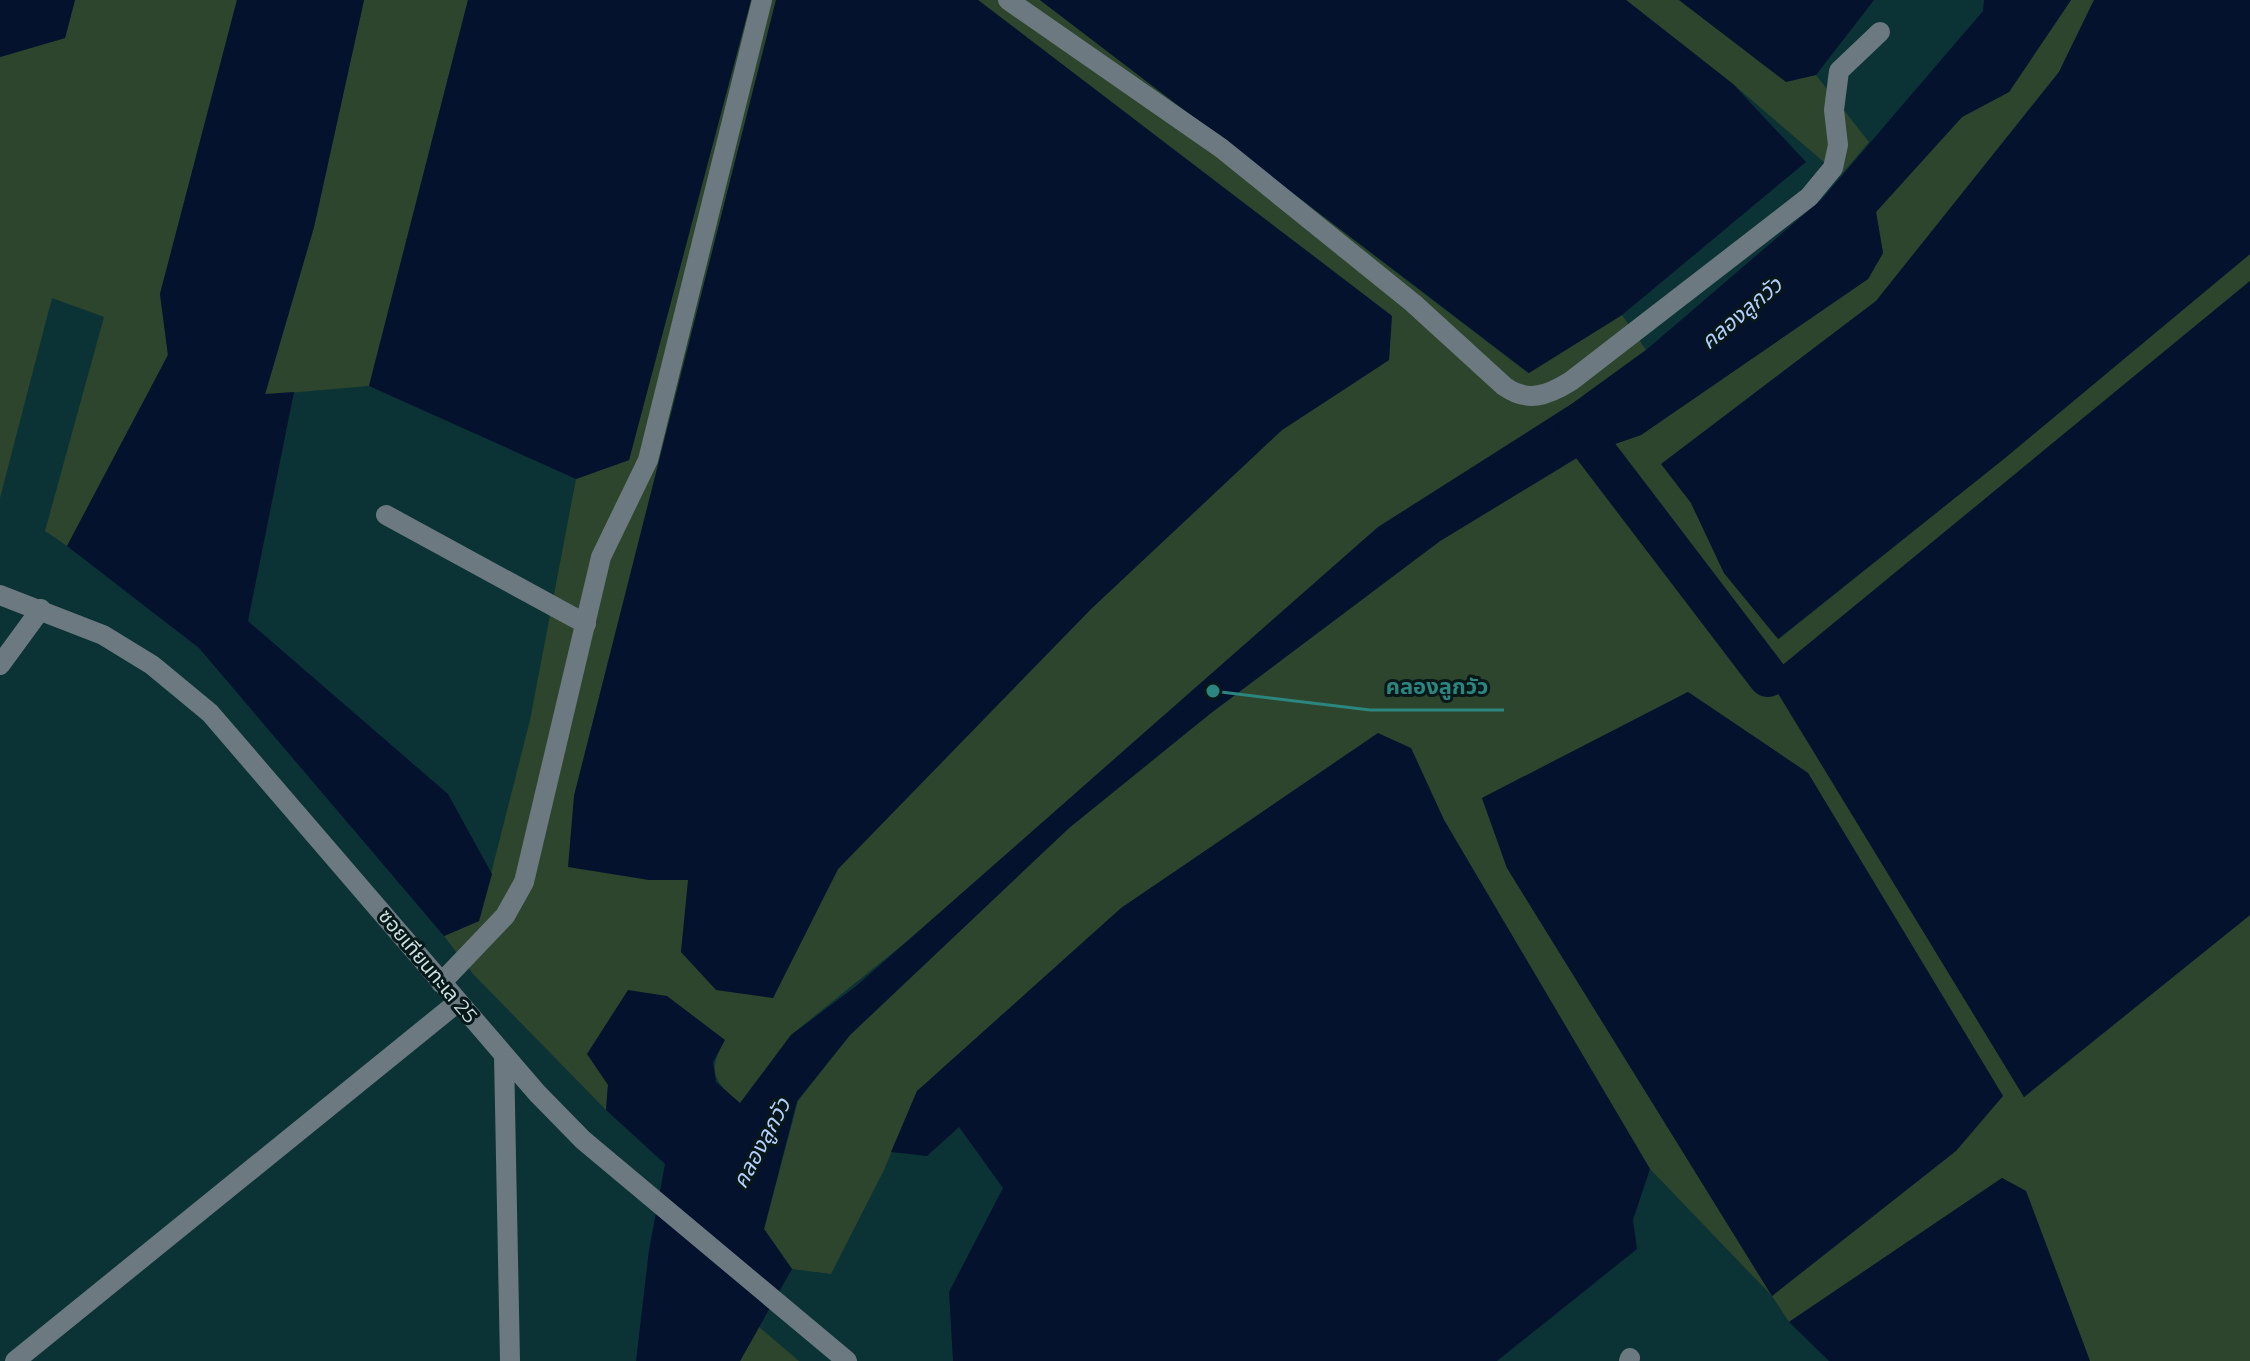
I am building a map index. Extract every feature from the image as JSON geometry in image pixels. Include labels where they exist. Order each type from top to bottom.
[{"type":"street","points":[[441,983],[505,916],[524,882],[601,557],[648,460],[762,0]]},
{"type":"street","points":[[1008,0],[1221,148],[1413,303],[1504,386],[1518,396],[1528,398],[1557,390],[1571,381],[1809,197],[1833,168],[1838,145],[1834,110],[1839,71],[1880,32]]},
{"type":"street","points":[[386,515],[586,624]]},
{"type":"street","name":"ซอยเทียนทะเล 25","points":[[0,595],[103,635],[140,657],[210,713],[441,983],[583,1140],[847,1361]]},
{"type":"street","points":[[0,665],[41,609]]},
{"type":"street","points":[[15,1361],[458,1002]]},
{"type":"street","points":[[504,1055],[510,1361]]},
{"type":"green space","points":[[75,0],[237,0],[160,294],[168,355],[67,546],[45,531],[104,317],[52,298],[0,498],[0,57],[65,38]]},
{"type":"green space","points":[[364,0],[468,0],[369,386],[265,395],[314,227]]},
{"type":"green space","points":[[751,0],[776,0],[574,796],[649,880],[689,880],[681,952],[773,998],[838,869],[1091,609],[1282,430],[1389,360],[1391,315],[978,0],[1040,0],[1528,373],[1622,315],[1646,350],[1573,403],[791,1035],[740,1104],[716,1076],[716,1061],[724,1041],[608,1085],[606,1110],[473,974],[444,936],[479,921],[530,720],[576,479],[629,460]]},
{"type":"green space","points":[[1626,0],[1679,0],[1786,81],[1816,75],[1869,142],[1840,176],[1733,84]]},
{"type":"green space","points":[[2071,0],[2094,0],[2059,72],[1876,301],[1662,464],[1691,503],[1724,573],[1779,639],[2005,458],[2250,254],[2250,281],[1769,677],[2024,1097],[2250,915],[2250,1361],[2090,1361],[2026,1191],[2002,1178],[1789,1322],[1772,1296],[1650,1169],[1444,820],[1411,748],[917,1091],[884,1170],[831,1274],[792,1269],[764,1229],[798,1101],[850,1035],[1069,828],[1211,713],[1440,541],[1580,456],[1641,435],[1868,279],[1883,253],[1876,212],[1962,117],[2009,92]],"holes":[[[1688,692],[1808,773],[2003,1096],[1772,1296],[1507,868],[1482,798]]]},
{"type":"green space","points":[[759,1327],[799,1361],[740,1361]]},
{"type":"water","points":[[0,0],[75,0],[65,38],[0,57]]},
{"type":"water","points":[[237,0],[364,0],[314,227],[265,394],[294,392],[248,621],[448,794],[492,874],[479,921],[444,936],[199,648],[67,546],[168,355],[160,294]]},
{"type":"water","points":[[468,0],[751,0],[629,460],[576,479],[369,386]]},
{"type":"water","points":[[776,0],[978,0],[1392,316],[1389,360],[1282,430],[1091,609],[838,869],[773,998],[716,990],[681,952],[688,880],[649,880],[568,867],[574,796]]},
{"type":"water","points":[[1040,0],[1626,0],[1733,84],[1806,162],[1622,315],[1529,373]]},
{"type":"water","points":[[1679,0],[1874,0],[1816,75],[1786,82]]},
{"type":"water","points":[[1984,0],[2071,0],[2009,92],[1962,117],[1876,212],[1883,253],[1868,279],[1641,435],[1580,456],[1440,541],[1211,713],[1069,828],[850,1035],[797,1101],[764,1229],[792,1269],[740,1361],[636,1361],[649,1250],[665,1164],[606,1110],[608,1085],[587,1054],[628,990],[667,996],[725,1040],[713,1062],[716,1082],[740,1103],[791,1035],[855,987],[1378,527],[1573,403],[1646,350],[1821,200],[1983,11]]},
{"type":"water","points":[[2094,0],[2250,0],[2250,254],[2005,458],[1778,639],[1724,573],[1691,503],[1661,464],[1876,301],[2059,72]]},
{"type":"water","points":[[2250,281],[2250,915],[2024,1097],[1768,677]]},
{"type":"water","points":[[1688,692],[1808,773],[2003,1096],[1956,1151],[1772,1296],[1507,868],[1482,798]]},
{"type":"water","points":[[1378,733],[1411,748],[1444,820],[1650,1169],[1633,1220],[1637,1249],[1497,1361],[953,1361],[949,1292],[1003,1188],[959,1127],[927,1156],[891,1152],[917,1091],[1121,908]]},
{"type":"water","points":[[2002,1178],[2026,1191],[2090,1361],[1829,1361],[1789,1322]]},
{"type":"waterway","points":[[1579,429],[1768,677]]},
{"type":"place","name":"คลองลูกวัว","points":[[1213,691]]}]
